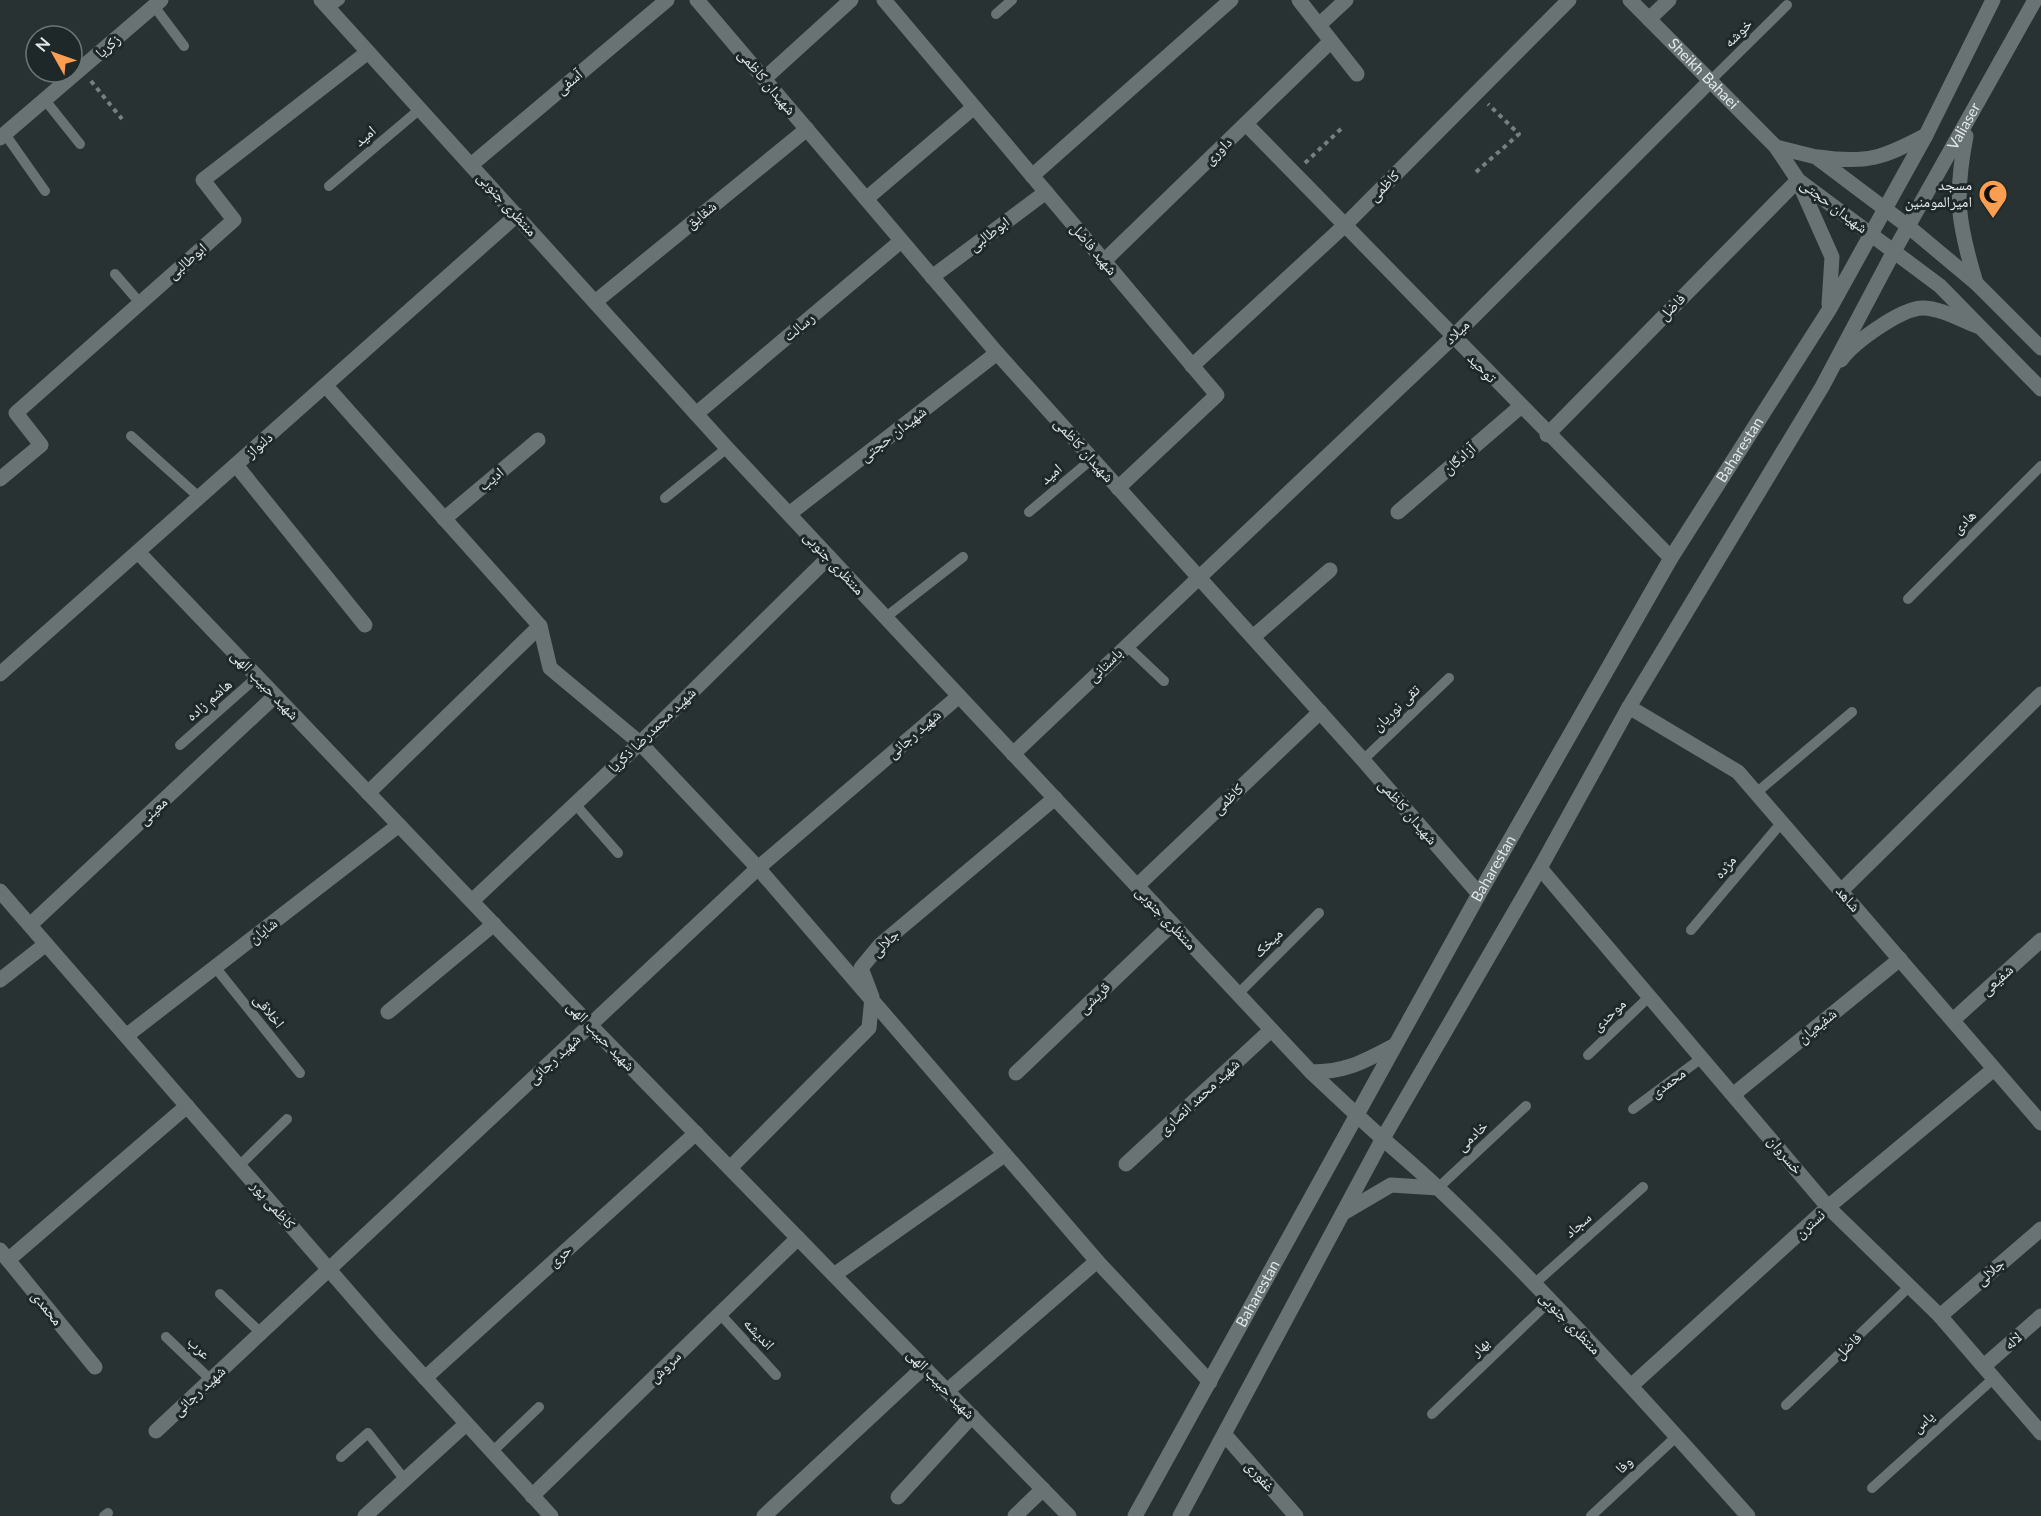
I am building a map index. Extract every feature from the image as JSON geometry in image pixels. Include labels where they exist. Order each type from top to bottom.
[{"type":"street","name":"آسفی","points":[[471,165],[667,0]]},
{"type":"street","points":[[764,79],[851,0]]},
{"type":"street","name":"شهید فاضل","points":[[884,0],[1217,395],[1118,488]]},
{"type":"street","points":[[1032,176],[1231,0]]},
{"type":"street","points":[[1299,0],[1357,75]]},
{"type":"street","points":[[1319,25],[1346,0]]},
{"type":"street","name":"کاظمی","points":[[1192,366],[1344,226],[1569,0]]},
{"type":"street","name":"Sheikh Bahaei","points":[[1630,0],[1776,147]]},
{"type":"street","points":[[1649,19],[1669,0]]},
{"type":"street","name":"Valiaser","points":[[1870,234],[1926,135],[1993,0]]},
{"type":"street","name":"Valiaser","points":[[1893,253],[2035,0]]},
{"type":"street","name":"شهیدان کاظمی","points":[[703,2],[764,79],[997,353],[1363,760],[1479,894]]},
{"type":"street","name":"زکریا","points":[[84,66],[157,3]]},
{"type":"street","name":"منتظری جنوبی","points":[[330,3],[368,52],[696,414],[1271,1030],[1382,1140],[1438,1188],[1631,1386],[1748,1516]]},
{"type":"street","name":"داوری","points":[[1104,261],[1331,41]]},
{"type":"street","name":"ابوطالبی","points":[[0,479],[41,445],[16,413],[234,220],[203,180],[368,52]]},
{"type":"street","name":"میلاد","points":[[1198,577],[1453,337],[1710,81]]},
{"type":"street","name":"زکریا","points":[[3,136],[63,84]]},
{"type":"street","points":[[866,199],[974,107]]},
{"type":"street","points":[[1968,121],[1957,189],[1959,222],[1976,283]]},
{"type":"street","name":"توحید","points":[[1246,124],[1547,435],[1671,558]]},
{"type":"street","name":"شقایق","points":[[595,302],[807,129]]},
{"type":"street","points":[[1816,157],[1864,161],[1892,153],[1926,135]]},
{"type":"street","name":"شهیدان حجتی","points":[[1776,147],[1816,157],[1909,227],[1976,283],[2041,348]]},
{"type":"street","name":"شهیدان حجتی","points":[[1776,147],[1798,180],[1940,286],[2041,389]]},
{"type":"street","points":[[1798,180],[1832,257],[1829,310]]},
{"type":"street","name":"فاضل","points":[[1547,435],[1798,180]]},
{"type":"street","name":"ابوطالبی","points":[[932,277],[1046,192]]},
{"type":"street","name":"دلنواز","points":[[0,674],[517,215]]},
{"type":"street","name":"Baharestan","points":[[1135,1516],[1358,1116],[1395,1044],[1671,558],[1829,310],[1870,234]]},
{"type":"street","name":"رسالت","points":[[696,414],[902,241]]},
{"type":"street","points":[[1822,387],[1893,253]]},
{"type":"street","points":[[1180,1516],[1382,1140],[1629,707],[1772,466],[1822,387],[1844,356],[1899,315],[1923,308],[1982,328]]},
{"type":"street","name":"شهیدان حجتی","points":[[789,514],[997,353]]},
{"type":"street","points":[[326,386],[540,626],[550,668],[640,743],[758,868],[872,997],[1004,1155],[1097,1261],[1210,1382]]},
{"type":"street","name":"آزادگان","points":[[1398,512],[1520,407]]},
{"type":"street","name":"ادیب","points":[[444,519],[538,440]]},
{"type":"street","points":[[236,465],[365,625]]},
{"type":"street","name":"شهید حبیب الهی","points":[[138,552],[590,1025],[1070,1516]]},
{"type":"street","name":"شهید محمدرضا ذکریا","points":[[471,901],[640,743],[830,558]]},
{"type":"street","points":[[1253,637],[1329,570]]},
{"type":"street","name":"باستانی","points":[[1013,754],[1198,577]]},
{"type":"street","points":[[368,793],[540,626]]},
{"type":"street","points":[[1841,891],[2041,694]]},
{"type":"street","name":"معینی","points":[[30,925],[275,696]]},
{"type":"street","name":"شهید رجائی","points":[[156,1431],[330,1271],[758,868],[958,696]]},
{"type":"street","name":"شاهد","points":[[1629,707],[1738,772],[2041,1123]]},
{"type":"street","name":"کاظمی","points":[[1137,886],[1320,712]]},
{"type":"street","name":"جلالی","points":[[730,1168],[869,1028],[872,997],[861,968],[880,945],[1055,798]]},
{"type":"street","name":"شایان","points":[[126,1036],[399,825]]},
{"type":"street","name":"خسروان","points":[[1539,868],[1703,1057],[1828,1207],[1940,1316],[2041,1432]]},
{"type":"street","name":"کاظمی پور","points":[[0,891],[330,1271],[551,1516]]},
{"type":"street","points":[[388,1012],[494,924]]},
{"type":"street","name":"قریشی","points":[[1016,1072],[1172,924]]},
{"type":"street","name":"شفیعی","points":[[1953,1020],[2041,940]]},
{"type":"street","points":[[0,980],[46,944]]},
{"type":"street","name":"شفیعیان","points":[[1734,1094],[1900,959]]},
{"type":"street","name":"شهید محمد انصاری","points":[[1126,1164],[1271,1030]]},
{"type":"street","points":[[1311,1072],[1334,1072],[1356,1066],[1395,1044]]},
{"type":"street","name":"نسترن","points":[[1631,1386],[1828,1207],[1994,1069]]},
{"type":"street","points":[[4,1255],[187,1106]]},
{"type":"street","name":"حری","points":[[425,1378],[696,1133]]},
{"type":"street","points":[[834,1275],[1004,1155]]},
{"type":"street","points":[[1344,1212],[1391,1185],[1438,1188]]},
{"type":"street","name":"جلالی","points":[[1940,1316],[2041,1228]]},
{"type":"street","name":"سروش","points":[[532,1496],[798,1238]]},
{"type":"street","name":"محمدی","points":[[4,1255],[94,1367]]},
{"type":"street","points":[[947,1391],[1097,1261]]},
{"type":"street","name":"لاله","points":[[1989,1372],[2041,1316]]},
{"type":"street","points":[[764,1516],[924,1367]]},
{"type":"street","points":[[897,1497],[972,1416]]},
{"type":"street","points":[[365,1516],[466,1424]]},
{"type":"street","name":"غفوری","points":[[1225,1435],[1296,1516]]},
{"type":"street","points":[[1015,1516],[1043,1489]]},
{"type":"lane","points":[[996,14],[1012,0]]},
{"type":"lane","points":[[157,3],[184,46]]},
{"type":"lane","name":"خوشه","points":[[1710,81],[1787,5]]},
{"type":"lane","points":[[45,99],[80,144]]},
{"type":"lane","name":"امید","points":[[328,186],[420,109]]},
{"type":"lane","points":[[3,136],[45,191]]},
{"type":"lane","points":[[115,274],[140,303]]},
{"type":"lane","points":[[131,436],[200,498]]},
{"type":"lane","points":[[665,498],[728,448]]},
{"type":"lane","name":"امید","points":[[1029,512],[1092,459]]},
{"type":"lane","name":"هادی","points":[[1908,599],[2041,466]]},
{"type":"lane","points":[[886,617],[963,556]]},
{"type":"lane","points":[[1126,645],[1164,681]]},
{"type":"lane","name":"هاشم زاده","points":[[180,745],[257,677]]},
{"type":"lane","name":"تقی نوریان","points":[[1363,760],[1449,678]]},
{"type":"lane","points":[[1756,793],[1852,712]]},
{"type":"lane","points":[[575,804],[618,853]]},
{"type":"lane","name":"مژده","points":[[1691,930],[1782,822]]},
{"type":"lane","name":"میخک","points":[[1238,994],[1319,913]]},
{"type":"lane","name":"اخلاقی","points":[[216,967],[300,1072]]},
{"type":"lane","name":"موحدی","points":[[1588,1055],[1650,996]]},
{"type":"lane","name":"محمدی","points":[[1633,1109],[1703,1057]]},
{"type":"lane","name":"خادمی","points":[[1438,1188],[1526,1106]]},
{"type":"lane","points":[[239,1166],[287,1119]]},
{"type":"lane","name":"سجاد","points":[[1533,1285],[1643,1187]]},
{"type":"lane","name":"فاضل","points":[[1786,1405],[1909,1287]]},
{"type":"lane","points":[[220,1293],[262,1334]]},
{"type":"lane","name":"بهار","points":[[1432,1414],[1549,1302]]},
{"type":"lane","name":"اندیشه","points":[[720,1314],[776,1375]]},
{"type":"lane","name":"عرب","points":[[166,1337],[211,1380]]},
{"type":"lane","name":"یاس","points":[[1872,1488],[1989,1372]]},
{"type":"lane","points":[[492,1452],[538,1407]]},
{"type":"lane","points":[[341,1457],[368,1433],[405,1480]]},
{"type":"lane","name":"وفا","points":[[1591,1516],[1677,1436]]},
{"type":"path","points":[[84,73],[122,119]]},
{"type":"path","points":[[1476,172],[1519,134],[1477,93]]},
{"type":"path","points":[[1294,174],[1343,127]]},
{"type":"place","name":"مسجد امیرالمومنین","points":[[1993,220]]}]
